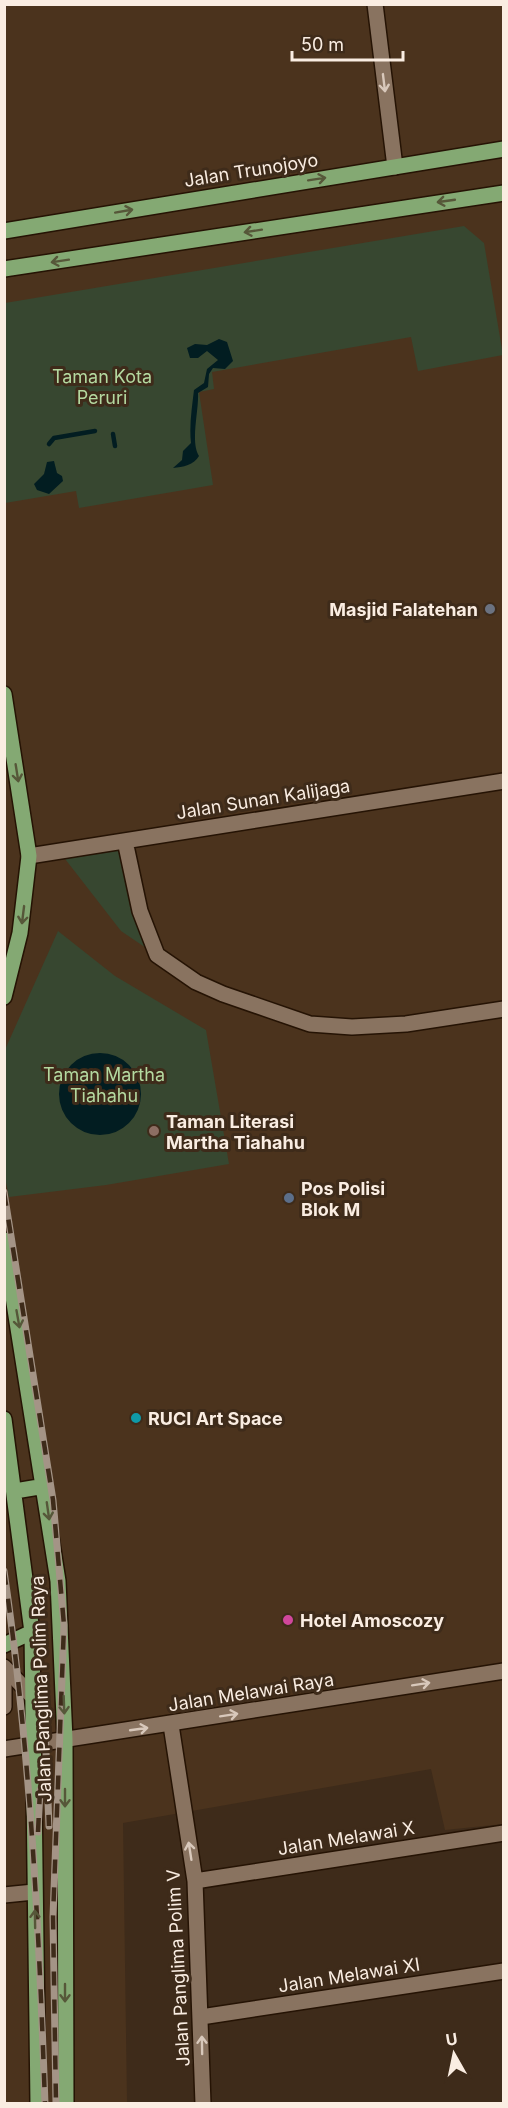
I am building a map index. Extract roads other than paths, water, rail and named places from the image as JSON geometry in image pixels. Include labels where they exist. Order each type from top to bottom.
[{"type":"main road","name":"Jalan Trunojoyo","points":[[4,231],[504,149]]},
{"type":"main road","points":[[8,270],[497,194]]},
{"type":"main road","points":[[4,694],[29,856],[20,933],[4,997]]},
{"type":"main road","name":"Jalan Panglima Polim Raya","points":[[4,1240],[45,1486],[58,1581],[65,1740],[66,2103]]},
{"type":"main road","name":"Jalan Panglima Polim Raya","points":[[4,1419],[32,1632],[38,2103]]},
{"type":"main road","points":[[15,1491],[45,1486]]},
{"type":"main road","points":[[4,1645],[32,1632]]},
{"type":"street","points":[[375,4],[395,166]]},
{"type":"street","points":[[497,194],[504,204]]},
{"type":"street","name":"Jalan Sunan Kalijaga","points":[[29,856],[504,781]]},
{"type":"street","points":[[125,841],[140,911],[157,955],[196,982],[223,994],[310,1024],[352,1027],[405,1024],[504,1010]]},
{"type":"street","points":[[4,1667],[33,1698]]},
{"type":"street","name":"Jalan Melawai Raya","points":[[4,1749],[171,1725],[504,1671]]},
{"type":"street","points":[[4,1686],[4,1707]]},
{"type":"street","name":"Jalan Panglima Polim V","points":[[171,1725],[195,1881],[203,2103]]},
{"type":"street","name":"Jalan Melawai X","points":[[195,1881],[504,1833]]},
{"type":"street","points":[[4,1894],[34,1893]]},
{"type":"street","name":"Jalan Melawai XI","points":[[201,2017],[504,1971]]},
{"type":"water","points":[[219,339],[227,342],[233,361],[225,369],[213,368],[209,374],[208,387],[198,393],[195,443],[199,456],[191,463],[173,468],[182,460],[183,451],[191,443],[194,390],[204,383],[207,369],[218,360],[207,351],[198,358],[190,358],[187,348],[195,344],[207,345]]},
{"type":"water","points":[[54,461],[57,473],[62,476],[63,481],[49,494],[37,490],[34,484],[44,474],[47,462]]},
{"type":"water","points":[[100,1053],[116,1056],[129,1065],[138,1078],[141,1094],[138,1110],[129,1123],[116,1132],[100,1135],[84,1132],[71,1123],[62,1110],[59,1094],[62,1078],[71,1065],[84,1056]]},
{"type":"waterway","points":[[49,444],[54,438],[95,431]]},
{"type":"waterway","points":[[113,434],[115,446]]},
{"type":"railway","points":[[4,1192],[53,1500],[64,1625],[53,1917],[56,2104]]},
{"type":"railway","points":[[4,1571],[27,1770],[40,1970],[45,2104]]},
{"type":"railway","points":[[44,1703],[49,1826]]},
{"type":"railway","points":[[38,1832],[40,1790]]},
{"type":"place","name":"Masjid Falatehan","points":[[490,609]]},
{"type":"place","name":"Taman Literasi Martha Tiahahu","points":[[154,1131]]},
{"type":"place","name":"Pos Polisi Blok M","points":[[289,1198]]},
{"type":"place","name":"RUCI Art Space","points":[[136,1418]]},
{"type":"place","name":"Hotel Amoscozy","points":[[288,1620]]},
{"type":"park label","name":"Taman Kota Peruri","points":[[102,386]]},
{"type":"park label","name":"Taman Martha Tiahahu","points":[[104,1084]]}]
